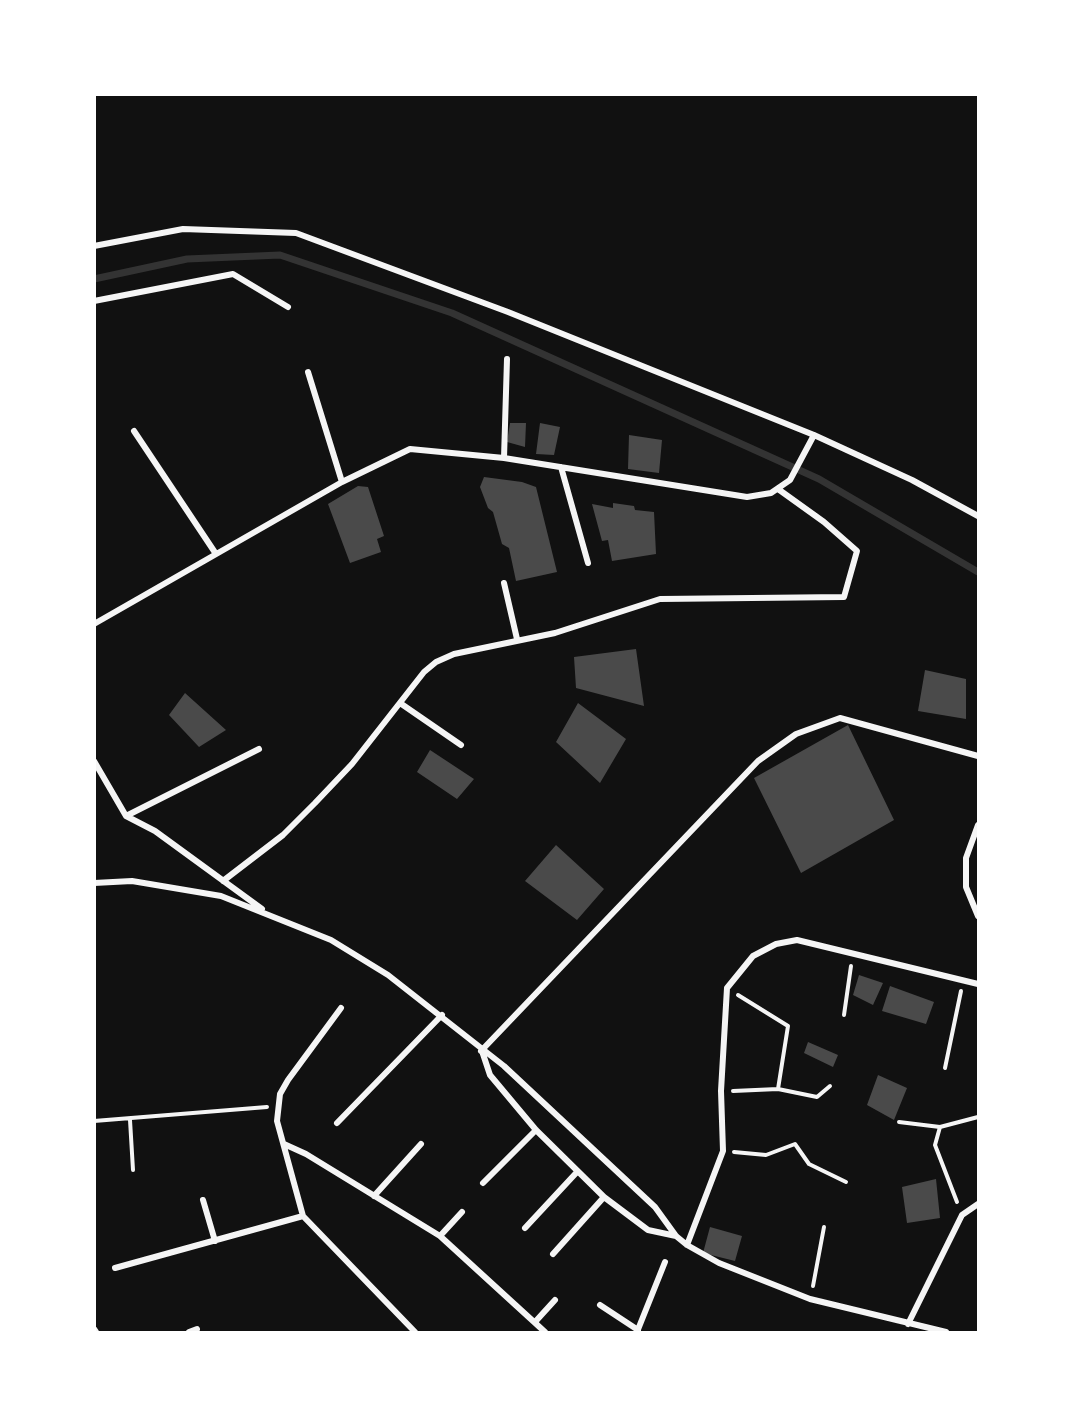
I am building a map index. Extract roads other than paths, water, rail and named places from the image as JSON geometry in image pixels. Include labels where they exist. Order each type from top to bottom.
[{"type":"street","points":[[94,246],[183,229],[296,233],[508,312],[814,435],[912,480],[978,516]]},
{"type":"street","points":[[94,301],[233,274],[288,307]]},
{"type":"street","points":[[504,458],[507,359]]},
{"type":"street","points":[[308,372],[342,482]]},
{"type":"street","points":[[134,431],[216,554]]},
{"type":"street","points":[[94,624],[342,482],[410,449],[504,458],[747,496],[771,493],[790,480],[805,457],[814,435]]},
{"type":"street","points":[[561,467],[588,563]]},
{"type":"street","points":[[223,881],[283,835],[315,803],[352,764],[424,672],[436,662],[454,654],[517,639],[555,633],[660,600],[844,597],[857,551],[778,489]]},
{"type":"street","points":[[504,583],[517,639]]},
{"type":"street","points":[[400,703],[460,745]]},
{"type":"street","points":[[482,1051],[758,761],[796,734],[840,718],[978,756]]},
{"type":"street","points":[[126,816],[259,749]]},
{"type":"street","points":[[94,761],[126,816],[155,831],[270,915]]},
{"type":"street","points":[[978,825],[966,858],[966,887],[978,916]]},
{"type":"street","points":[[94,883],[132,881],[221,896],[331,940],[388,975],[504,1066],[588,1142],[654,1207],[676,1236],[687,1245],[719,1263],[810,1299],[946,1332]]},
{"type":"street","points":[[687,1245],[723,1151],[721,1091],[727,988],[753,956],[776,944],[797,940],[978,984]]},
{"type":"street","points":[[341,1008],[288,1080],[277,1106],[277,1120],[303,1216],[415,1332]]},
{"type":"street","points":[[337,1123],[442,1016]]},
{"type":"street","points":[[482,1051],[490,1075],[536,1130],[577,1172],[604,1197],[648,1230],[676,1236]]},
{"type":"street","points":[[483,1183],[536,1130]]},
{"type":"street","points":[[284,1144],[306,1154],[440,1236],[545,1332]]},
{"type":"street","points":[[374,1196],[421,1144]]},
{"type":"street","points":[[525,1228],[577,1172]]},
{"type":"street","points":[[553,1254],[604,1197]]},
{"type":"street","points":[[203,1200],[215,1241]]},
{"type":"street","points":[[908,1324],[962,1215],[978,1204]]},
{"type":"street","points":[[440,1236],[462,1212]]},
{"type":"street","points":[[115,1268],[303,1216]]},
{"type":"street","points":[[600,1305],[637,1331],[665,1262]]},
{"type":"street","points":[[535,1322],[555,1300]]},
{"type":"street","points":[[189,1332],[197,1329]]},
{"type":"waterway","points":[[94,279],[187,259],[280,255],[452,313],[819,479],[978,572]]}]
